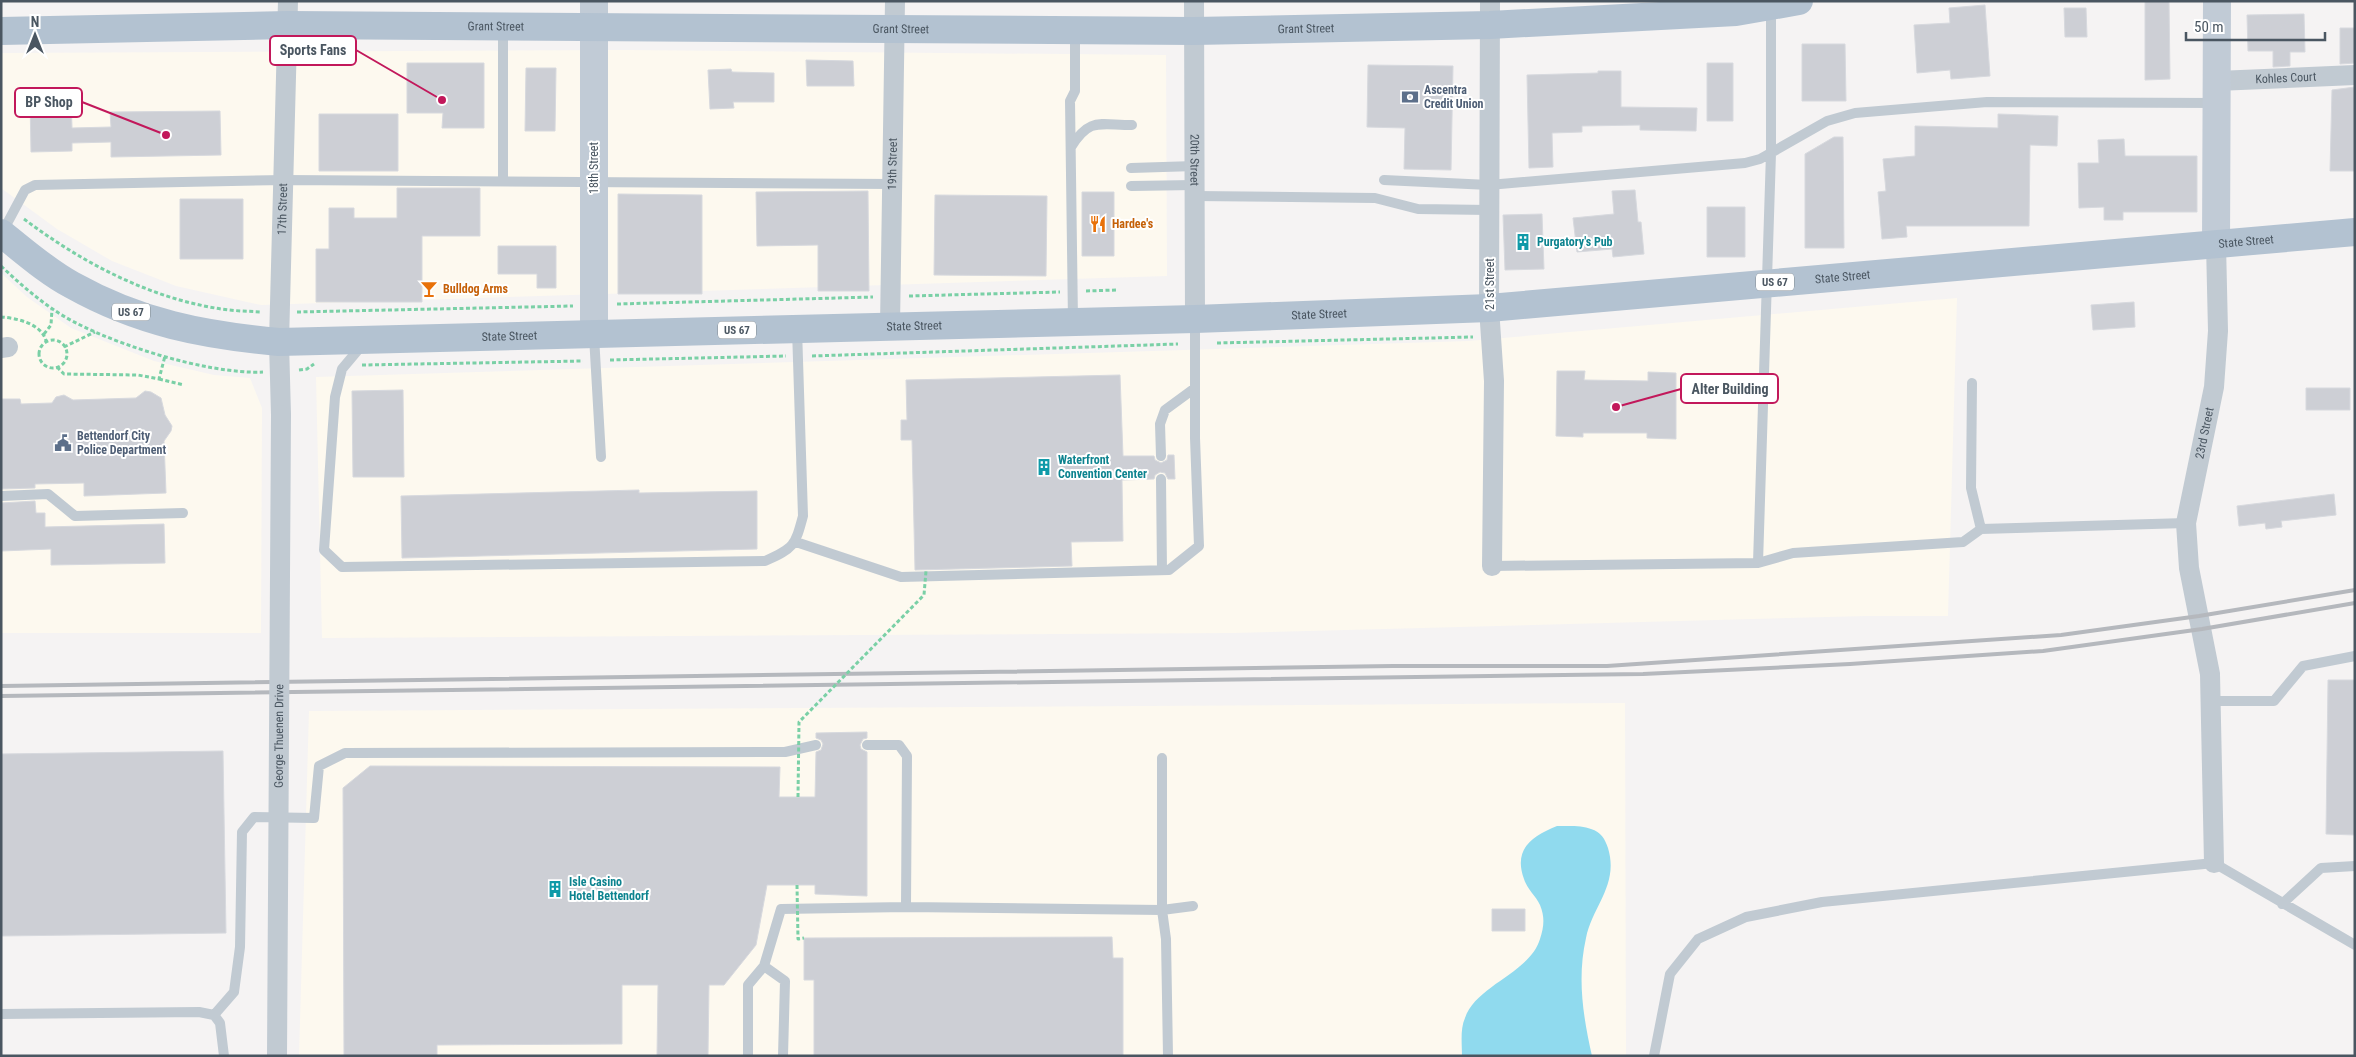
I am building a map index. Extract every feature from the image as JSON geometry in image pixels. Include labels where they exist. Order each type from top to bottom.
[{"type":"main road","name":"Grant Street","points":[[1,31],[288,13],[503,27],[594,14],[894,29],[1194,32],[1490,13],[1736,12],[1762,5],[1799,1]]},
{"type":"main road","name":"US 67","points":[[6,226],[37,262],[71,284],[147,319],[222,337],[279,342]]},
{"type":"main road","name":"State Street","points":[[279,342],[1195,319],[1489,308],[2355,232]]},
{"type":"street","name":"19th Street","points":[[890,326],[894,184],[895,1]]},
{"type":"street","name":"20th Street","points":[[1194,1],[1195,319]]},
{"type":"street","name":"23rd Street","points":[[2214,863],[2210,674],[2190,568],[2186,522],[2214,387],[2218,331],[2216,244],[2217,1]]},
{"type":"street","name":"17th Street","points":[[280,415],[279,342],[288,13]]},
{"type":"street","name":"21st Street","points":[[1490,13],[1489,308],[1494,381],[1492,566]]},
{"type":"street","name":"18th Street","points":[[594,14],[594,334]]},
{"type":"street","name":"Kohles Court","points":[[2216,92],[2355,75]]},
{"type":"street","name":"George Thuenen Drive","points":[[277,1056],[280,415]]},
{"type":"lane","points":[[1758,563],[1771,153],[1762,5]]},
{"type":"lane","points":[[503,27],[503,181]]},
{"type":"lane","points":[[1073,322],[1070,268],[1070,101],[1075,91],[1075,31]]},
{"type":"lane","points":[[1384,180],[1490,185],[1745,163],[1771,153],[1827,121],[1855,113],[1987,102],[2216,92]]},
{"type":"lane","points":[[1070,148],[1085,128],[1094,125],[1132,125]]},
{"type":"lane","points":[[1131,168],[1195,182],[1375,198],[1418,209],[1490,210]]},
{"type":"lane","points":[[6,226],[25,190],[35,185],[284,180],[894,184]]},
{"type":"lane","points":[[1131,186],[1195,182]]},
{"type":"lane","points":[[796,542],[901,577],[1169,570],[1199,546],[1195,319]]},
{"type":"lane","points":[[366,339],[342,369],[335,396],[324,550],[342,567],[765,562],[779,555],[796,542],[803,516],[797,329]]},
{"type":"lane","points":[[594,334],[600,457]]},
{"type":"lane","points":[[1972,383],[1971,488],[1981,529]]},
{"type":"lane","points":[[1161,456],[1160,424],[1164,410],[1195,388]]},
{"type":"lane","points":[[1161,479],[1162,570]]},
{"type":"lane","points":[[1,496],[48,494],[75,516],[183,513]]},
{"type":"lane","points":[[1492,566],[1758,563],[1793,553],[1963,542],[1981,529],[2186,522]]},
{"type":"lane","points":[[2211,701],[2274,701],[2302,666],[2355,656]]},
{"type":"lane","points":[[214,1014],[234,992],[240,947],[242,832],[254,817],[314,818],[319,766],[344,753],[785,752],[816,745]]},
{"type":"lane","points":[[867,745],[899,745],[907,756],[906,907]]},
{"type":"lane","points":[[1162,758],[1162,910],[1166,939],[1168,1056]]},
{"type":"lane","points":[[1654,1056],[1655,1040],[1670,974],[1698,939],[1746,917],[1822,902],[2214,863],[2355,945]]},
{"type":"lane","points":[[2282,904],[2321,868],[2355,866]]},
{"type":"lane","points":[[748,1056],[748,985],[764,966],[781,909],[906,907],[1162,910],[1193,906]]},
{"type":"lane","points":[[764,966],[785,981],[783,1056]]},
{"type":"lane","points":[[1,1014],[199,1012],[214,1014]]},
{"type":"lane","points":[[214,1014],[221,1028],[224,1056]]},
{"type":"path","points":[[6,226],[52,240],[102,270],[165,296],[215,308],[280,312],[1116,290]]},
{"type":"path","points":[[44,334],[51,325],[52,308]]},
{"type":"path","points":[[1,317],[33,325],[44,334],[46,341]]},
{"type":"path","points":[[64,346],[96,332]]},
{"type":"path","points":[[57,367],[66,358],[64,346],[56,340],[46,341],[40,348],[39,358],[44,365],[57,367],[64,374],[138,375],[184,385]]},
{"type":"path","points":[[159,379],[165,356]]},
{"type":"path","points":[[798,797],[798,722],[924,595],[926,571]]},
{"type":"path","points":[[797,884],[798,938],[804,938]]},
{"type":"shaded area","points":[[625,50],[1166,55],[1167,276],[261,305],[176,286],[112,261],[57,229],[1,188],[1,53]]},
{"type":"shaded area","points":[[1,273],[27,297],[71,328],[154,361],[214,375],[250,378],[262,408],[261,633],[1,633]]},
{"type":"shaded area","points":[[1957,298],[1948,616],[1866,616],[1233,633],[322,638],[316,377],[1468,341]]},
{"type":"shaded area","points":[[1625,703],[1626,1056],[299,1056],[309,711]]},
{"type":"water","points":[[1557,826],[1583,827],[1597,832],[1602,836],[1608,848],[1610,861],[1608,884],[1589,926],[1583,953],[1582,997],[1592,1056],[1462,1056],[1462,1027],[1471,1007],[1491,987],[1526,961],[1540,939],[1543,914],[1540,905],[1525,883],[1521,869],[1521,859],[1527,845],[1533,839]]},
{"type":"building","points":[[2145,1],[2169,1],[2170,79],[2145,80]]},
{"type":"building","points":[[1985,5],[1990,76],[1951,79],[1950,70],[1917,73],[1914,25],[1950,23],[1949,8]]},
{"type":"building","points":[[2064,8],[2086,8],[2087,37],[2065,37]]},
{"type":"building","points":[[2304,14],[2305,52],[2290,52],[2290,66],[2273,67],[2273,51],[2248,51],[2247,15]]},
{"type":"building","points":[[2340,28],[2355,28],[2355,63],[2340,64]]},
{"type":"building","points":[[1802,44],[1845,44],[1846,101],[1802,101]]},
{"type":"building","points":[[806,60],[853,61],[854,86],[807,86]]},
{"type":"building","points":[[407,63],[484,63],[484,128],[442,128],[443,113],[407,113]]},
{"type":"building","points":[[1707,63],[1733,63],[1733,121],[1707,121]]},
{"type":"building","name":"Ascentra Credit Union","points":[[1368,65],[1453,66],[1451,170],[1404,169],[1405,128],[1367,127]]},
{"type":"building","points":[[526,68],[556,68],[555,131],[525,131]]},
{"type":"building","points":[[731,69],[732,72],[774,73],[774,102],[733,102],[734,108],[710,109],[708,70]]},
{"type":"building","points":[[1598,71],[1621,71],[1621,107],[1697,108],[1696,131],[1640,130],[1640,125],[1582,126],[1582,132],[1552,133],[1553,167],[1529,168],[1527,75],[1598,73]]},
{"type":"building","points":[[2355,87],[2355,171],[2330,171],[2332,90]]},
{"type":"building","points":[[71,98],[72,128],[111,127],[110,112],[220,111],[221,155],[111,157],[111,142],[72,143],[72,151],[31,152],[30,99]]},
{"type":"building","points":[[319,114],[398,114],[398,171],[319,171]]},
{"type":"building","points":[[1998,114],[2058,116],[2057,146],[2030,145],[2029,226],[1906,226],[1907,237],[1882,239],[1878,192],[1886,191],[1883,159],[1915,156],[1915,126],[1998,128]]},
{"type":"building","points":[[1834,137],[1843,137],[1844,248],[1805,248],[1805,154]]},
{"type":"building","points":[[2124,139],[2125,156],[2197,156],[2197,212],[2123,212],[2123,220],[2104,220],[2104,207],[2079,208],[2078,163],[2099,163],[2098,140]]},
{"type":"building","points":[[397,188],[480,188],[480,236],[422,236],[422,302],[316,302],[316,249],[329,249],[329,208],[354,208],[354,218],[397,218]]},
{"type":"building","points":[[1635,190],[1644,254],[1613,257],[1612,249],[1577,252],[1573,218],[1614,214],[1612,191]]},
{"type":"building","points":[[868,191],[869,291],[818,291],[818,245],[757,246],[756,192]]},
{"type":"building","name":"Hardee's","points":[[1082,192],[1114,192],[1114,256],[1082,256]]},
{"type":"building","points":[[618,194],[702,195],[702,294],[618,294]]},
{"type":"building","points":[[935,195],[1047,196],[1046,276],[934,275]]},
{"type":"building","points":[[180,199],[243,199],[243,259],[180,259]]},
{"type":"building","points":[[1707,207],[1745,207],[1745,257],[1707,257]]},
{"type":"building","name":"Purgatory's Pub","points":[[1542,214],[1544,269],[1505,270],[1503,215]]},
{"type":"building","points":[[498,246],[556,246],[556,288],[537,288],[537,274],[498,274]]},
{"type":"building","points":[[2134,302],[2135,327],[2093,330],[2091,305]]},
{"type":"building","points":[[1557,371],[1585,371],[1584,380],[1648,381],[1648,372],[1676,373],[1676,439],[1647,438],[1647,433],[1583,433],[1583,437],[1556,436]]},
{"type":"building","name":"Waterfront Convention Center","points":[[1120,375],[1123,456],[1154,456],[1155,460],[1161,463],[1167,460],[1168,455],[1174,455],[1175,479],[1168,479],[1165,473],[1160,472],[1155,475],[1154,479],[1122,480],[1123,541],[1071,542],[1072,566],[915,570],[912,440],[901,440],[901,420],[907,420],[906,380]]},
{"type":"building","points":[[2306,388],[2350,388],[2350,410],[2306,410]]},
{"type":"building","points":[[403,390],[404,477],[353,477],[352,391]]},
{"type":"building","points":[[145,391],[161,398],[165,415],[172,426],[164,441],[166,493],[84,496],[84,483],[35,484],[35,488],[1,489],[1,399],[20,399],[21,404],[52,403],[56,397],[64,395],[73,400],[136,398]]},
{"type":"building","points":[[639,490],[639,493],[757,491],[757,549],[402,558],[401,496]]},
{"type":"building","points":[[2334,494],[2336,515],[2281,521],[2282,527],[2266,529],[2265,523],[2239,526],[2237,506]]},
{"type":"building","points":[[35,501],[36,513],[45,513],[45,527],[164,524],[165,563],[51,565],[51,549],[1,551],[1,503]]},
{"type":"building","points":[[2328,680],[2355,680],[2355,835],[2326,834]]},
{"type":"building","name":"Isle Casino Hotel Bettendorf","points":[[867,732],[867,738],[863,739],[860,745],[861,749],[867,752],[867,896],[815,894],[815,885],[767,885],[756,945],[724,985],[709,985],[708,1056],[657,1056],[658,985],[622,985],[622,1044],[437,1045],[437,1056],[344,1056],[343,788],[370,766],[780,767],[779,797],[815,797],[816,752],[821,750],[823,744],[821,740],[816,738],[816,733]]},
{"type":"building","points":[[223,751],[226,933],[1,936],[1,754]]},
{"type":"building","points":[[1492,909],[1525,909],[1525,931],[1492,931]]},
{"type":"building","points":[[1112,937],[1113,958],[1123,958],[1123,1056],[814,1056],[814,980],[804,980],[804,938]]},
{"type":"railway","points":[[1,686],[1393,666],[1607,666],[2061,635],[2199,616],[2355,590]]},
{"type":"railway","points":[[1,696],[1643,674],[1850,664],[2043,651],[2202,629],[2355,603]]},
{"type":"place","name":"Ascentra Credit Union","points":[[1410,97]]},
{"type":"place","name":"Sports Fans","points":[[442,100]]},
{"type":"place","name":"BP Shop","points":[[166,135]]},
{"type":"place","name":"Hardee's","points":[[1098,224]]},
{"type":"place","name":"Purgatory's Pub","points":[[1523,242]]},
{"type":"place","name":"Bulldog Arms","points":[[429,289]]},
{"type":"place","name":"Alter Building","points":[[1616,407]]},
{"type":"place","name":"Bettendorf City Police Department","points":[[63,443]]},
{"type":"place","name":"Waterfront Convention Center","points":[[1044,467]]},
{"type":"place","name":"Isle Casino Hotel Bettendorf","points":[[555,889]]}]
